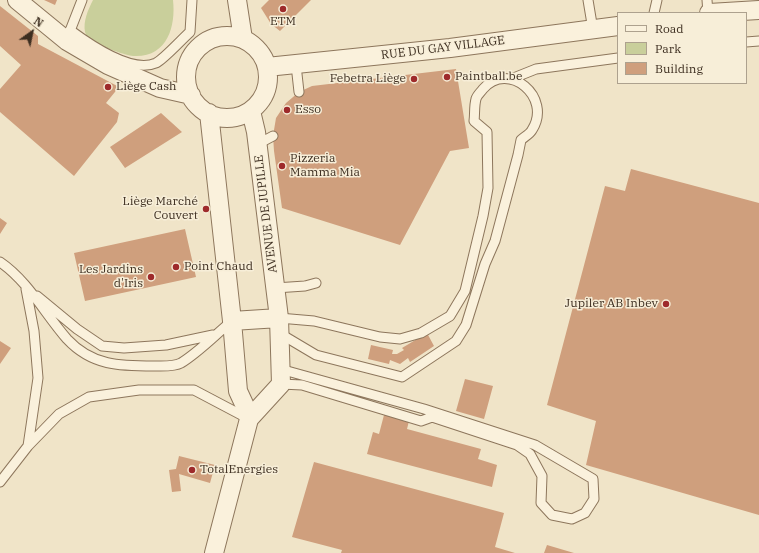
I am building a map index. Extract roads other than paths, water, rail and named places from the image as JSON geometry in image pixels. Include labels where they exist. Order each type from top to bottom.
[{"type":"street","points":[[17,0],[108,65],[154,86],[191,95]]},
{"type":"street","points":[[237,0],[244,39]]},
{"type":"street","points":[[726,12],[759,10]]},
{"type":"street","name":"RUE DU GAY VILLAGE","points":[[267,67],[296,65],[617,26]]},
{"type":"street","points":[[219,36],[231,36],[244,39],[254,46],[262,55],[267,67],[268,79],[266,91],[260,102],[241,116],[230,118],[219,117],[198,106],[191,95],[186,81],[186,71],[190,59],[197,48],[207,41],[219,36]]},
{"type":"street","name":"AVENUE DE JUPILLE","points":[[251,110],[258,144],[275,288],[279,326],[280,376]]},
{"type":"street","points":[[209,113],[232,321],[238,391],[250,418]]},
{"type":"street","points":[[232,321],[279,326]]},
{"type":"street","points":[[214,553],[250,418],[280,376]]},
{"type":"lane","points":[[82,0],[68,36],[119,59],[139,65],[156,63],[190,32],[192,0]]},
{"type":"lane","points":[[588,0],[593,30]]},
{"type":"lane","points":[[654,12],[657,0]]},
{"type":"lane","points":[[707,0],[709,12]]},
{"type":"lane","points":[[747,42],[759,41]]},
{"type":"lane","points":[[279,326],[314,321],[380,337],[400,339],[421,333],[450,316],[464,291],[483,216],[488,188],[487,132],[474,121],[476,97],[487,85],[496,80],[511,79],[536,69],[617,58]]},
{"type":"lane","points":[[296,65],[299,92]]},
{"type":"lane","points":[[279,326],[316,356],[402,377],[456,341],[466,325],[485,264],[495,241],[521,140],[532,131],[538,114],[537,103],[527,86],[511,79]]},
{"type":"lane","points":[[258,144],[273,136]]},
{"type":"lane","points":[[0,262],[8,267],[68,341],[91,358],[112,365],[160,366],[179,364],[232,321]]},
{"type":"lane","points":[[275,288],[305,286],[316,283]]},
{"type":"lane","points":[[26,288],[64,316],[77,329],[102,346],[124,348],[166,345],[214,335]]},
{"type":"lane","points":[[26,288],[34,331],[38,378],[28,446]]},
{"type":"lane","points":[[280,376],[424,409],[535,445],[593,479],[594,500],[584,513],[572,519],[552,515],[541,503],[542,476],[530,454],[517,446],[432,417],[421,421],[302,385],[280,376]]},
{"type":"lane","points":[[0,482],[28,446],[59,414],[89,397],[138,390],[194,390],[250,418]]},
{"type":"place","name":"ETM","points":[[283,9]]},
{"type":"place","name":"Paintball.be","points":[[447,77]]},
{"type":"place","name":"Febetra Liège","points":[[414,79]]},
{"type":"place","name":"Liège Cash","points":[[108,87]]},
{"type":"place","name":"Esso","points":[[287,110]]},
{"type":"place","name":"Pizzeria Mamma Mia","points":[[282,166]]},
{"type":"place","name":"Liège Marché Couvert","points":[[206,209]]},
{"type":"place","name":"Point Chaud","points":[[176,267]]},
{"type":"place","name":"Les Jardins d'Iris","points":[[151,277]]},
{"type":"place","name":"Jupiler AB Inbev","points":[[666,304]]},
{"type":"place","name":"TotalEnergies","points":[[192,470]]}]
